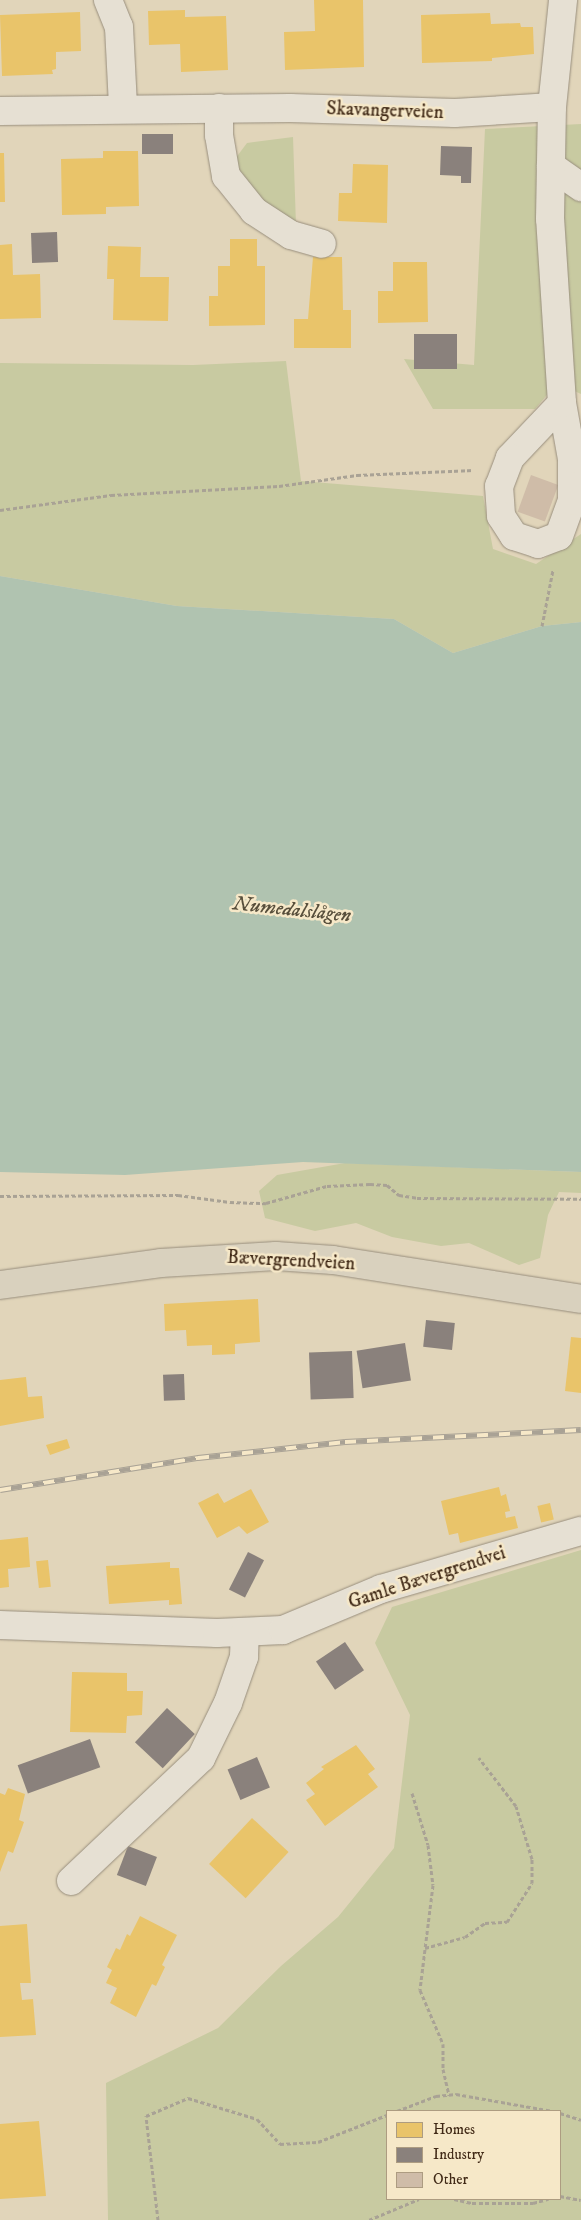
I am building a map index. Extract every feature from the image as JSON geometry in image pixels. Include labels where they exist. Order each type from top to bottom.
[{"type":"main road","name":"Bævergrendveien","points":[[0,1285],[161,1262],[276,1256],[334,1260],[581,1299]]},
{"type":"street","points":[[108,0],[119,27],[123,108]]},
{"type":"street","points":[[562,403],[510,458],[499,486],[502,516],[514,536],[538,544],[559,536],[572,501],[572,459],[562,403],[550,219],[552,107],[563,0]]},
{"type":"street","name":"Skavangerveien","points":[[0,111],[219,108],[455,113],[552,107]]},
{"type":"street","points":[[219,108],[219,135],[226,176],[254,211],[291,236],[322,244]]},
{"type":"street","points":[[551,166],[581,187]]},
{"type":"street","name":"Gamle Bævergrendvei","points":[[0,1625],[245,1633],[283,1630],[382,1589],[581,1531]]},
{"type":"street","points":[[71,1881],[201,1758],[228,1703],[244,1657],[245,1633]]},
{"type":"path","points":[[0,510],[111,495],[279,486],[357,475],[481,470],[510,458]]},
{"type":"path","points":[[542,626],[559,536]]},
{"type":"path","points":[[0,1196],[178,1195],[230,1202],[266,1203],[327,1186],[370,1184],[387,1185],[399,1195],[418,1198],[581,1199]]},
{"type":"path","points":[[425,1948],[466,1937],[485,1923],[507,1922],[532,1882],[532,1859],[516,1806],[479,1758]]},
{"type":"path","points":[[412,1793],[428,1845],[433,1885],[420,1990],[443,2044],[443,2068],[449,2095]]},
{"type":"path","points":[[400,2110],[436,2096],[449,2095],[546,2110]]},
{"type":"path","points":[[158,2220],[146,2116],[188,2098],[257,2120],[280,2144],[318,2142],[386,2115]]},
{"type":"path","points":[[561,2113],[581,2120]]},
{"type":"path","points":[[561,2196],[581,2200]]},
{"type":"path","points":[[370,2220],[416,2200]]},
{"type":"path","points":[[458,2200],[472,2203],[533,2203],[544,2200]]},
{"type":"green space","points":[[581,124],[581,394],[557,383],[535,409],[433,409],[404,359],[474,365],[485,129]]},
{"type":"green space","points":[[293,137],[296,225],[249,192],[235,159],[247,143]]},
{"type":"green space","points":[[286,361],[301,481],[483,496],[493,549],[536,564],[581,534],[581,622],[542,626],[453,653],[394,619],[177,606],[0,576],[0,363],[193,365]]},
{"type":"green space","points":[[345,1163],[581,1172],[581,1193],[559,1192],[548,1215],[540,1258],[519,1265],[469,1243],[441,1246],[392,1237],[356,1223],[315,1231],[265,1218],[259,1191],[277,1175]]},
{"type":"green space","points":[[581,1550],[581,2220],[108,2220],[106,2083],[218,2028],[281,1966],[338,1917],[394,1848],[410,1715],[375,1643],[392,1607]]},
{"type":"water","name":"Numedalslågen","points":[[0,576],[177,606],[394,619],[453,653],[542,626],[581,622],[581,1172],[303,1162],[125,1175],[0,1172]]},
{"type":"building: Homes","points":[[314,0],[363,0],[364,67],[285,70],[284,32],[315,31]]},
{"type":"building: Homes","points":[[185,10],[185,17],[226,16],[228,70],[181,72],[180,44],[149,45],[148,11]]},
{"type":"building: Homes","points":[[80,12],[81,51],[56,52],[56,69],[52,70],[53,74],[2,76],[0,15]]},
{"type":"building: Homes","points":[[490,13],[491,24],[520,23],[521,27],[533,27],[534,54],[492,58],[492,61],[422,63],[421,15]]},
{"type":"building: Homes","points":[[103,151],[138,151],[139,206],[106,207],[106,214],[62,215],[61,159],[103,158]]},
{"type":"building: Homes","points":[[0,153],[4,153],[5,202],[0,202]]},
{"type":"building: Homes","points":[[353,164],[388,165],[387,223],[338,221],[339,193],[352,193]]},
{"type":"building: Homes","points":[[230,239],[257,239],[257,266],[265,266],[265,325],[209,326],[209,296],[218,296],[218,266],[230,266]]},
{"type":"building: Homes","points":[[12,244],[13,275],[40,274],[41,318],[0,319],[0,245]]},
{"type":"building: Homes","points":[[108,246],[141,247],[140,277],[169,277],[168,321],[113,320],[114,279],[107,279]]},
{"type":"building: Homes","points":[[313,257],[342,257],[343,310],[351,310],[351,348],[294,348],[294,319],[308,319]]},
{"type":"building: Homes","points":[[393,262],[427,262],[428,322],[378,323],[378,291],[393,291]]},
{"type":"building: Homes","points":[[258,1299],[260,1342],[235,1344],[235,1354],[212,1355],[212,1345],[187,1346],[186,1330],[165,1331],[164,1304]]},
{"type":"building: Homes","points":[[571,1337],[581,1338],[581,1393],[565,1391]]},
{"type":"building: Homes","points":[[26,1377],[28,1397],[42,1396],[44,1418],[0,1426],[0,1380]]},
{"type":"building: Homes","points":[[67,1439],[70,1448],[50,1455],[46,1445]]},
{"type":"building: Homes","points":[[499,1487],[501,1496],[506,1494],[510,1511],[505,1512],[506,1518],[515,1516],[518,1528],[460,1543],[458,1533],[449,1535],[441,1501]]},
{"type":"building: Homes","points":[[251,1489],[269,1522],[247,1534],[239,1526],[217,1538],[198,1503],[218,1493],[224,1503]]},
{"type":"building: Homes","points":[[550,1503],[554,1520],[541,1522],[537,1506]]},
{"type":"building: Homes","points":[[28,1537],[30,1567],[8,1569],[9,1587],[0,1588],[0,1540]]},
{"type":"building: Homes","points":[[48,1560],[51,1587],[39,1588],[36,1561]]},
{"type":"building: Homes","points":[[170,1562],[170,1568],[179,1568],[182,1604],[169,1605],[169,1600],[109,1604],[106,1566]]},
{"type":"building: Homes","points":[[72,1672],[127,1673],[127,1691],[143,1691],[142,1715],[127,1716],[126,1733],[70,1732]]},
{"type":"building: Homes","points":[[356,1745],[375,1769],[368,1774],[378,1787],[325,1826],[306,1800],[315,1794],[306,1783],[324,1769],[321,1767]]},
{"type":"building: Homes","points":[[8,1788],[25,1794],[19,1820],[24,1822],[13,1853],[8,1851],[0,1872],[0,1793],[5,1795]]},
{"type":"building: Homes","points":[[252,1818],[289,1852],[246,1898],[209,1864]]},
{"type":"building: Homes","points":[[140,1916],[177,1935],[162,1965],[165,1967],[156,1986],[152,1984],[136,2017],[110,2003],[117,1988],[106,1983],[112,1970],[107,1967],[116,1948],[120,1950],[127,1934],[130,1936]]},
{"type":"building: Homes","points":[[27,1924],[31,1983],[20,1983],[22,2000],[33,1999],[36,2035],[0,2037],[0,1926]]},
{"type":"building: Homes","points":[[39,2121],[46,2196],[0,2199],[0,2124]]},
{"type":"building: Industry","points":[[142,134],[173,134],[173,154],[142,154]]},
{"type":"building: Industry","points":[[441,146],[472,147],[471,183],[461,183],[461,176],[440,175]]},
{"type":"building: Industry","points":[[57,232],[58,262],[32,263],[31,233]]},
{"type":"building: Industry","points":[[414,334],[457,334],[457,369],[414,369]]},
{"type":"building: Industry","points":[[426,1320],[455,1323],[452,1350],[423,1347]]},
{"type":"building: Industry","points":[[405,1343],[411,1381],[363,1388],[357,1351]]},
{"type":"building: Industry","points":[[352,1351],[354,1398],[311,1399],[309,1353]]},
{"type":"building: Industry","points":[[184,1374],[185,1400],[164,1401],[163,1375]]},
{"type":"building: Industry","points":[[248,1552],[264,1560],[245,1598],[229,1589]]},
{"type":"building: Industry","points":[[345,1642],[364,1670],[335,1690],[316,1662]]},
{"type":"building: Industry","points":[[167,1708],[195,1734],[163,1768],[135,1742]]},
{"type":"building: Industry","points":[[90,1739],[100,1767],[28,1794],[18,1765]]},
{"type":"building: Industry","points":[[257,1757],[270,1787],[240,1800],[228,1770]]},
{"type":"building: Industry","points":[[128,1846],[157,1857],[146,1886],[117,1875]]},
{"type":"building: Other","points":[[531,475],[558,485],[545,522],[518,512]]},
{"type":"railway","points":[[0,1490],[198,1458],[345,1442],[581,1430]]}]
